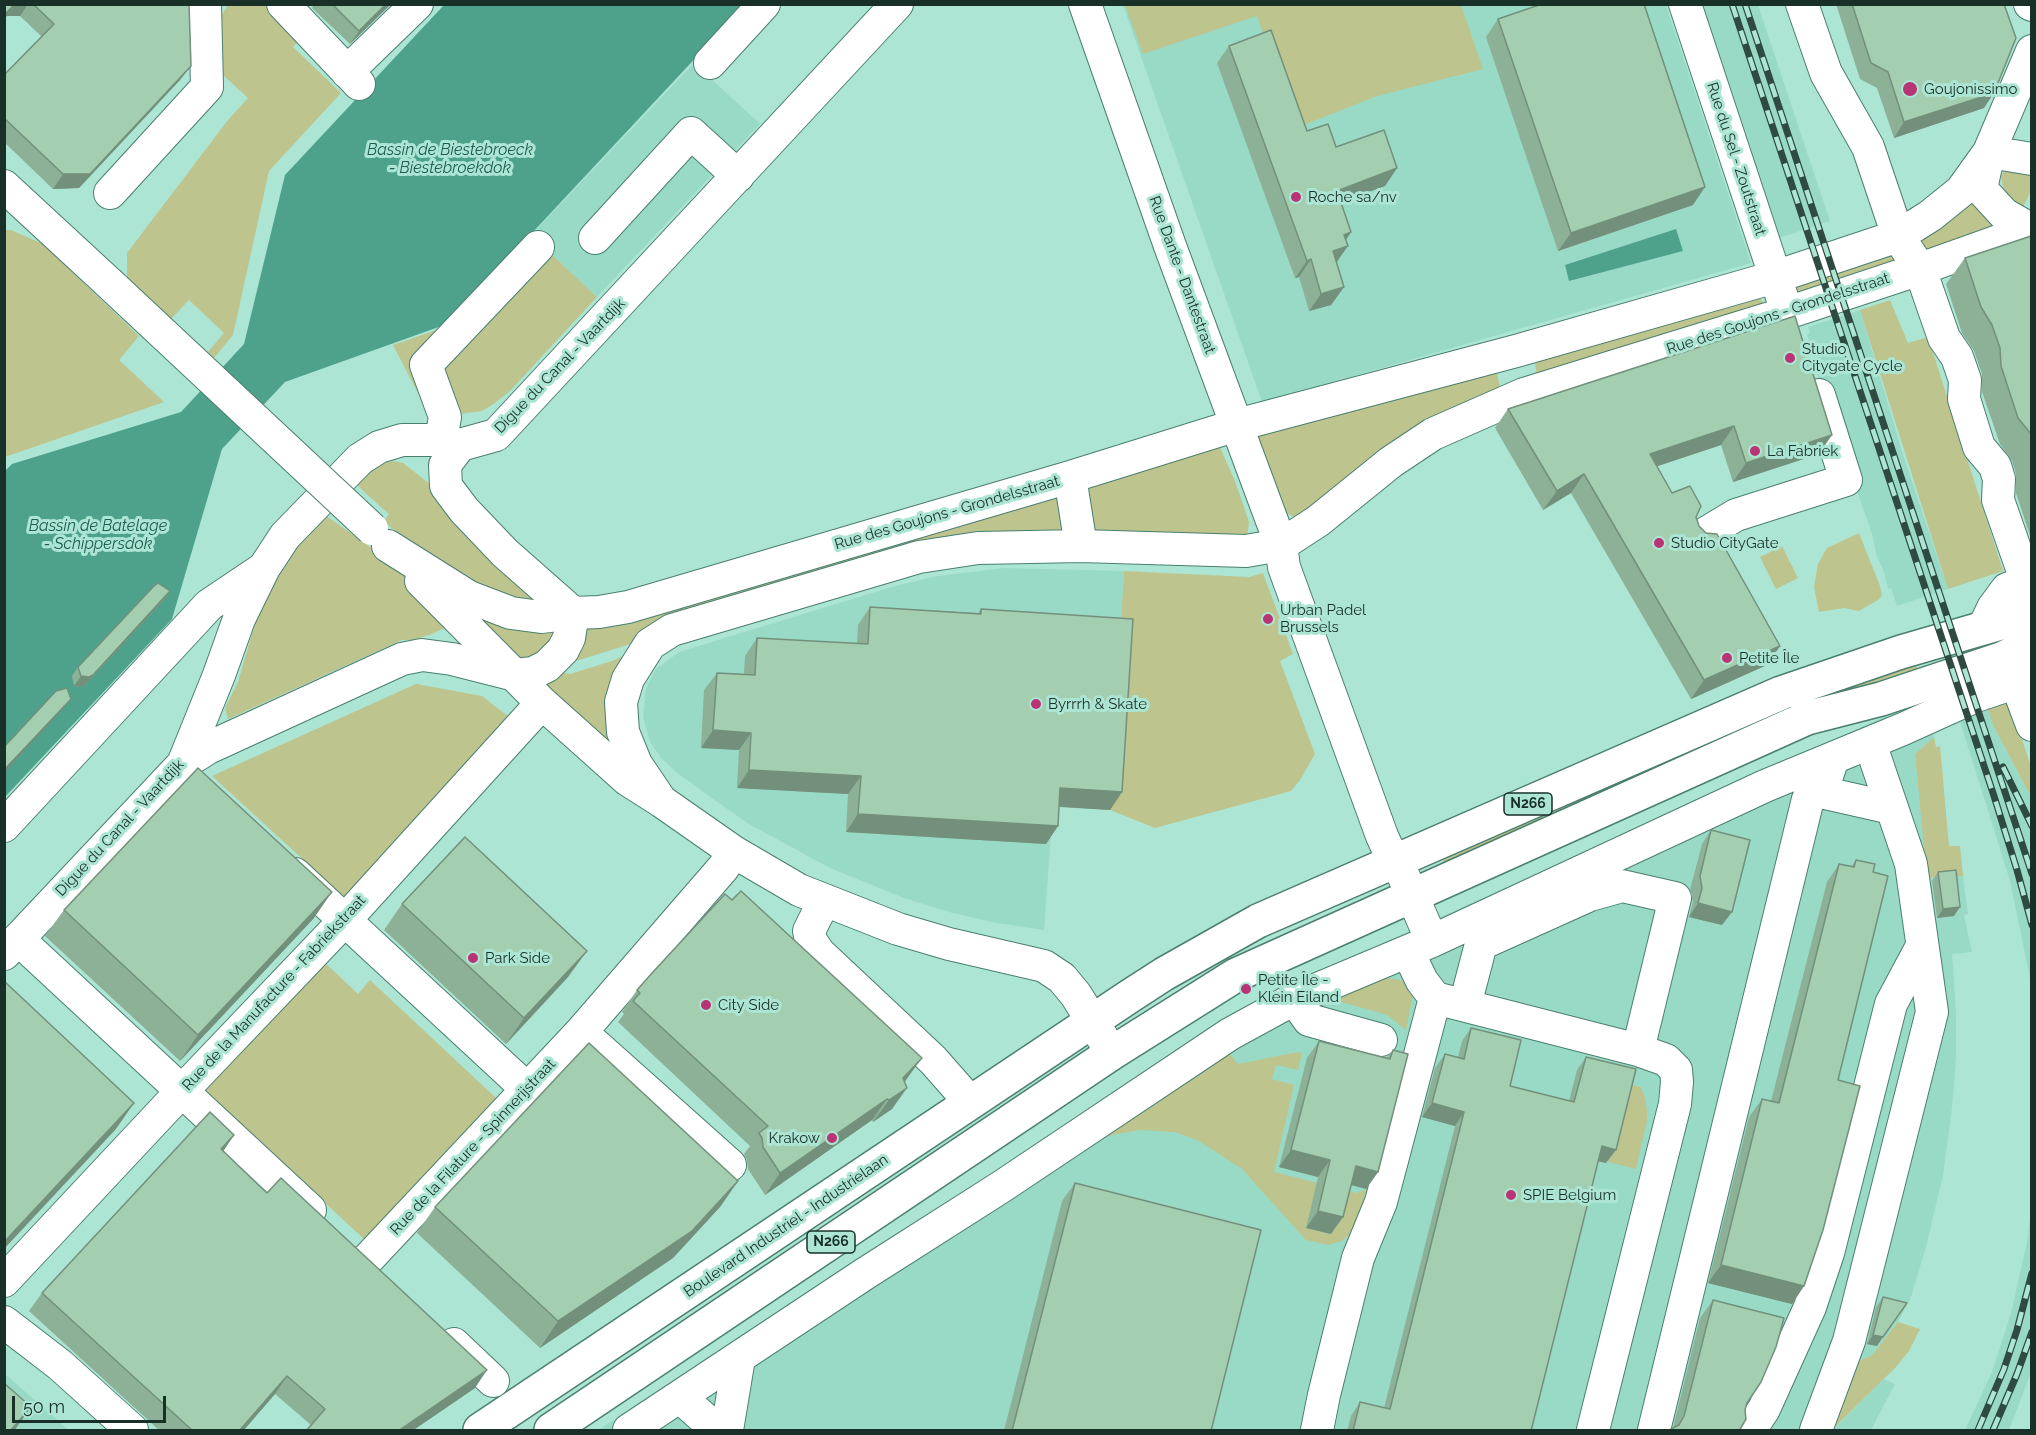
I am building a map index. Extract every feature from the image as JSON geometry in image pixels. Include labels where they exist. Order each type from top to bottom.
[{"type":"main road","name":"N266","points":[[1091,1021],[1164,974],[1258,921],[1781,693],[1901,652],[2022,635]]},
{"type":"main road","name":"N266","points":[[550,1431],[1112,1053],[1236,975],[1807,718],[1881,699],[2001,658],[2022,635]]},
{"type":"main road","name":"Boulevard Industriel - Industrielaan","points":[[480,1431],[1091,1021]]},
{"type":"street","points":[[110,193],[207,87],[205,4]]},
{"type":"street","points":[[292,7],[353,78],[417,4]]},
{"type":"street","points":[[710,63],[764,4]]},
{"type":"street","name":"Digue du Canal - Vaartdijk","points":[[11,946],[186,772],[239,619],[264,568],[285,536],[367,453],[379,447],[402,440],[450,443],[496,435],[897,4]]},
{"type":"street","name":"Rue Dante - Dantestraat","points":[[1085,4],[1170,246],[1281,545],[1284,567],[1378,825],[1413,896],[1422,981],[1450,1001]]},
{"type":"street","name":"Rue du Sel - Zoutstraat","points":[[1685,4],[1775,277],[1798,332],[1846,480],[1736,515],[1701,536]]},
{"type":"street","points":[[1802,4],[1826,73],[1868,147],[1898,236],[1920,269],[1944,339],[1957,357],[1965,380],[1964,399],[1979,447],[1995,466],[1999,479],[1998,500],[2022,635],[2031,725]]},
{"type":"street","name":"Rue des Goujons - Grondelsstraat","points":[[380,537],[469,597],[511,613],[541,617],[628,607],[1070,477],[1237,425],[1516,351],[1775,277],[1898,236],[1930,216],[1961,191],[1989,152],[2030,63]]},
{"type":"street","points":[[595,238],[691,133],[738,176]]},
{"type":"street","points":[[1989,152],[2031,159]]},
{"type":"street","name":"Rue des Goujons - Grondelsstraat","points":[[1989,152],[1981,189],[2004,214],[2031,228]]},
{"type":"street","points":[[4,186],[380,537],[542,704],[628,780],[734,852],[799,890],[898,929],[1044,966],[1062,978],[1076,995],[1112,1053]]},
{"type":"street","name":"Rue des Goujons - Grondelsstraat","points":[[661,801],[636,764],[623,732],[621,702],[628,679],[650,644],[672,630],[919,556],[978,548],[1081,546],[1246,551],[1281,545],[1318,521],[1391,462],[1433,434],[1524,394],[1798,332],[1920,269],[2031,228]]},
{"type":"street","points":[[186,772],[208,748],[402,658],[422,656],[452,659],[515,675],[533,673],[547,666],[563,651],[569,639],[573,613],[505,553],[464,510],[446,486],[445,465],[450,443],[445,417],[426,365],[538,247]]},
{"type":"street","points":[[1516,351],[1524,394]]},
{"type":"street","points":[[1070,477],[1081,546]]},
{"type":"street","points":[[4,826],[209,605],[264,568]]},
{"type":"street","points":[[629,1431],[1230,1034],[1294,999],[1420,947],[1766,786],[1976,696],[2022,635]]},
{"type":"street","name":"Rue de la Manufacture - Fabriekstraat","points":[[4,1281],[346,919],[542,704]]},
{"type":"street","points":[[1816,1431],[1849,1341],[1932,1012],[1911,864],[1870,743]]},
{"type":"street","points":[[1654,1431],[1808,799],[1825,782],[1833,758]]},
{"type":"street","points":[[1816,791],[1891,808]]},
{"type":"street","name":"Rue de la Filature - Spinnerijstraat","points":[[181,1092],[338,1236],[375,1263],[527,1089],[580,1032],[723,868],[734,852]]},
{"type":"street","points":[[275,856],[346,919],[527,1089]]},
{"type":"street","points":[[1317,1431],[1323,1395],[1358,1258],[1381,1202],[1450,1001],[1481,944],[1590,895],[1622,886],[1675,898],[1638,1050]]},
{"type":"street","points":[[824,901],[809,931],[811,941],[819,953],[933,1060],[970,1102]]},
{"type":"street","points":[[11,946],[181,1092]]},
{"type":"street","points":[[1750,1431],[1764,1409],[1802,1325],[1827,1253],[1891,1004],[1922,946]]},
{"type":"street","points":[[1294,999],[1309,1020],[1381,1040]]},
{"type":"street","points":[[1450,1001],[1638,1050],[1666,1060],[1676,1070],[1675,1104],[1593,1431]]},
{"type":"street","points":[[580,1032],[730,1165]]},
{"type":"street","points":[[1687,1296],[1717,1304]]},
{"type":"street","points":[[1770,1317],[1802,1325]]},
{"type":"street","points":[[4,1324],[34,1362],[103,1431]]},
{"type":"street","points":[[4,1324],[60,1365],[132,1431]]},
{"type":"street","points":[[434,1325],[493,1381]]},
{"type":"street","points":[[727,1431],[739,1358]]},
{"type":"street","points":[[680,1397],[717,1431]]},
{"type":"shaded area","points":[[228,5],[265,5],[301,38],[293,47],[341,93],[269,171],[233,335],[214,358],[208,352],[224,333],[189,300],[171,319],[127,278],[127,253],[228,120],[248,98],[223,75],[221,16]]},
{"type":"shaded area","points":[[1123,5],[1666,5],[1751,263],[1262,402]]},
{"type":"shaded area","points":[[1125,5],[1461,5],[1483,69],[1377,96],[1296,128],[1257,16],[1143,54]]},
{"type":"shaded area","points":[[1702,5],[1758,5],[1830,221],[1779,238]]},
{"type":"shaded area","points":[[694,63],[760,124],[597,297],[531,235]]},
{"type":"shaded area","points":[[2005,170],[2031,172],[2031,191],[2023,207],[2014,205],[2003,187],[2001,175]]},
{"type":"shaded area","points":[[1973,198],[1997,229],[1925,251],[1916,236]]},
{"type":"shaded area","points":[[6,230],[43,244],[139,336],[119,360],[164,402],[5,457]]},
{"type":"shaded area","points":[[531,235],[597,297],[509,392],[492,405],[482,411],[431,418],[393,345],[448,326]]},
{"type":"shaded area","points":[[1884,251],[1895,256],[1894,264],[1795,302],[1791,283]]},
{"type":"shaded area","points":[[1758,295],[1763,303],[1762,311],[1537,375],[1535,364],[1538,355]]},
{"type":"shaded area","points":[[1890,300],[1908,343],[1928,337],[2003,571],[1948,589],[1860,310]]},
{"type":"shaded area","points":[[1860,310],[1902,451],[1948,589],[1897,606],[1891,588],[1888,589],[1876,554],[1873,537],[1819,380],[1807,334],[1810,333],[1808,327]]},
{"type":"shaded area","points":[[1494,370],[1497,373],[1500,387],[1496,394],[1295,518],[1285,512],[1258,436]]},
{"type":"shaded area","points":[[1219,445],[1235,481],[1249,522],[1247,537],[1098,534],[1085,506],[1090,489],[1105,473]]},
{"type":"shaded area","points":[[394,461],[403,463],[444,495],[541,601],[503,596],[422,558],[384,521],[389,514],[363,491],[350,475],[367,466]]},
{"type":"shaded area","points":[[1055,497],[1063,508],[1065,520],[1058,535],[634,643],[563,665],[580,625]]},
{"type":"shaded area","points":[[318,510],[424,588],[451,625],[413,640],[402,640],[228,719],[225,708],[238,682],[263,596]]},
{"type":"shaded area","points":[[1859,533],[1882,596],[1859,611],[1844,608],[1819,612],[1814,587],[1818,564],[1827,548]]},
{"type":"shaded area","points":[[1782,546],[1798,578],[1776,589],[1760,557]]},
{"type":"shaded area","points":[[1004,568],[1124,571],[1110,810],[1053,806],[1044,930],[991,922],[949,912],[904,898],[830,868],[749,824],[713,799],[676,772],[661,758],[650,742],[643,717],[646,688],[656,669],[679,652],[895,586],[938,576]]},
{"type":"shaded area","points":[[1124,571],[1249,577],[1263,573],[1293,654],[1280,661],[1315,754],[1291,791],[1155,828],[1110,810]]},
{"type":"shaded area","points":[[462,607],[560,628],[541,658],[516,662]]},
{"type":"shaded area","points":[[630,653],[610,681],[608,692],[619,755],[541,688],[557,672],[570,674]]},
{"type":"shaded area","points":[[1914,659],[1918,671],[1447,865],[1443,861],[1442,855],[1646,760]]},
{"type":"shaded area","points":[[416,684],[482,696],[514,721],[347,900],[212,776]]},
{"type":"shaded area","points":[[1928,697],[1934,737],[1915,754],[1928,878],[1963,876],[1968,914],[1964,915],[1972,952],[1952,954],[1956,1011],[1956,1058],[1943,1175],[1926,1247],[1911,1297],[1898,1322],[1872,1355],[1851,1365],[1825,1430],[598,1430],[1180,1057],[1383,943]]},
{"type":"shaded area","points":[[2017,698],[2017,724],[2031,767],[2031,797],[1994,727],[1987,707]]},
{"type":"shaded area","points":[[1988,708],[1994,727],[2031,797],[2031,994],[2029,973],[2010,881],[1959,718]]},
{"type":"shaded area","points":[[1934,737],[1936,747],[1940,746],[1949,846],[1960,846],[1963,876],[1927,878],[1915,754]]},
{"type":"shaded area","points":[[321,959],[358,994],[370,980],[496,1098],[364,1239],[196,1084]]},
{"type":"shaded area","points":[[1385,977],[1408,982],[1414,991],[1406,1030],[1387,1015],[1324,997]]},
{"type":"shaded area","points":[[1224,1047],[1238,1064],[1298,1052],[1302,1053],[1298,1070],[1276,1065],[1272,1079],[1294,1085],[1274,1172],[1357,1193],[1367,1189],[1355,1230],[1342,1241],[1328,1245],[1306,1240],[1241,1168],[1197,1140],[1175,1132],[1140,1130],[1112,1135],[1096,1141]],"holes":[[[1316,1188],[1331,1234],[1306,1227]]]},
{"type":"shaded area","points":[[1628,1084],[1641,1087],[1647,1110],[1647,1121],[1636,1169],[1608,1162]]},
{"type":"shaded area","points":[[2031,1210],[2031,1373],[2009,1430],[1965,1430],[1992,1372],[2011,1313],[2027,1242]]},
{"type":"shaded area","points":[[1898,1322],[1920,1329],[1909,1351],[1895,1368],[1832,1430],[1851,1365],[1872,1355]]},
{"type":"shaded area","points":[[4,1373],[55,1418],[68,1430],[5,1430]]},
{"type":"shaded area","points":[[1884,1379],[1895,1384],[1871,1430],[1833,1430]]},
{"type":"water","name":"Bassin de Biestebroeck - Biestebroekdok","points":[[444,5],[745,5],[447,324],[285,382],[222,449],[172,619],[5,797],[4,472],[12,464],[181,412],[244,344],[285,175]]},
{"type":"water","points":[[1676,229],[1683,251],[1569,281],[1565,265]]},
{"type":"building","points":[[4,4],[15,4],[4,15]]},
{"type":"building","points":[[33,4],[189,4],[191,66],[90,174],[63,174],[4,118],[4,75],[54,24]]},
{"type":"building","points":[[332,4],[386,4],[359,31]]},
{"type":"building","points":[[1542,4],[1644,4],[1705,187],[1571,233],[1498,19]]},
{"type":"building","points":[[1852,4],[2004,4],[2016,38],[1994,93],[1904,122],[1888,72],[1871,63]]},
{"type":"building","points":[[1271,30],[1307,131],[1328,124],[1336,147],[1384,130],[1397,168],[1337,191],[1351,232],[1344,235],[1348,246],[1333,251],[1344,287],[1321,294],[1311,259],[1307,261],[1229,46]]},
{"type":"building","points":[[2031,236],[2031,434],[2018,418],[2001,366],[2000,348],[1992,325],[1981,307],[1965,258]]},
{"type":"building","points":[[1795,316],[1832,435],[1746,463],[1734,426],[1650,454],[1672,493],[1690,486],[1701,506],[1696,517],[1699,526],[1706,533],[1717,534],[1780,646],[1704,680],[1584,474],[1557,491],[1508,409]]},
{"type":"building","points":[[158,583],[170,591],[93,675],[81,676],[78,667]]},
{"type":"building","points":[[870,607],[981,614],[981,609],[1133,619],[1122,792],[1060,788],[1058,826],[858,814],[861,776],[749,770],[751,733],[713,730],[717,673],[755,675],[757,638],[868,644]]},
{"type":"building","points":[[67,688],[71,699],[4,770],[4,747],[56,691]]},
{"type":"building","points":[[198,768],[332,892],[198,1035],[64,910]]},
{"type":"building","points":[[1711,830],[1750,840],[1732,912],[1698,903],[1702,888],[1700,876]]},
{"type":"building","points":[[465,837],[587,951],[524,1018],[402,904]]},
{"type":"building","points":[[1856,860],[1875,864],[1873,872],[1888,876],[1838,1080],[1860,1086],[1823,1230],[1804,1286],[1721,1265],[1762,1099],[1779,1103],[1839,864],[1854,867]]},
{"type":"building","points":[[1956,870],[1960,907],[1943,909],[1938,872]]},
{"type":"building","points":[[741,891],[922,1058],[903,1078],[907,1088],[889,1100],[887,1099],[780,1173],[763,1147],[759,1133],[768,1126],[633,1001],[640,993],[637,990],[725,894],[732,900]]},
{"type":"building","points":[[4,981],[134,1103],[4,1242]]},
{"type":"building","points":[[1471,1028],[1521,1040],[1510,1086],[1574,1102],[1586,1057],[1636,1069],[1616,1150],[1602,1146],[1531,1431],[1353,1431],[1360,1402],[1390,1409],[1464,1112],[1432,1103],[1445,1054],[1464,1059]]},
{"type":"building","points":[[1319,1041],[1390,1059],[1393,1050],[1408,1054],[1378,1172],[1356,1166],[1343,1217],[1318,1211],[1330,1160],[1291,1150]]},
{"type":"building","points":[[589,1043],[738,1181],[692,1231],[558,1321],[435,1207]]},
{"type":"building","points":[[210,1112],[234,1135],[221,1149],[267,1193],[281,1178],[487,1370],[398,1431],[306,1431],[325,1409],[287,1376],[239,1431],[193,1431],[42,1293]]},
{"type":"building","points":[[1075,1183],[1261,1230],[1211,1431],[1012,1431]]},
{"type":"building","points":[[1883,1297],[1907,1303],[1883,1337],[1873,1335]]},
{"type":"building","points":[[1713,1300],[1784,1318],[1776,1347],[1761,1382],[1747,1403],[1746,1419],[1739,1431],[1670,1431],[1679,1425],[1684,1416]]},
{"type":"building","points":[[4,1383],[31,1407],[10,1431],[4,1431]]},
{"type":"railway","points":[[1732,4],[1994,796],[2032,925]]},
{"type":"railway","points":[[1745,4],[2032,874]]},
{"type":"railway","points":[[2003,767],[2032,826]]},
{"type":"railway","points":[[1978,1430],[2004,1369],[2032,1273]]},
{"type":"railway","points":[[1993,1430],[2032,1332]]},
{"type":"place","name":"Goujonissimo","points":[[1910,89]]},
{"type":"place","name":"Roche sa/nv","points":[[1296,197]]},
{"type":"place","name":"Studio Citygate Cycle","points":[[1790,358]]},
{"type":"place","name":"La Fabriek","points":[[1755,451]]},
{"type":"place","name":"Studio CityGate","points":[[1659,543]]},
{"type":"place","name":"Urban Padel Brussels","points":[[1268,619]]},
{"type":"place","name":"Petite Île","points":[[1727,658]]},
{"type":"place","name":"Byrrrh & Skate","points":[[1036,704]]},
{"type":"place","name":"Park Side","points":[[473,958]]},
{"type":"place","name":"Petite Île - Klein Eiland","points":[[1246,989]]},
{"type":"place","name":"City Side","points":[[706,1005]]},
{"type":"place","name":"Krakow","points":[[832,1138]]},
{"type":"place","name":"SPIE Belgium","points":[[1511,1195]]},
{"type":"water label","name":"Bassin de Batelage - Schippersdok","points":[[98,535]]}]
